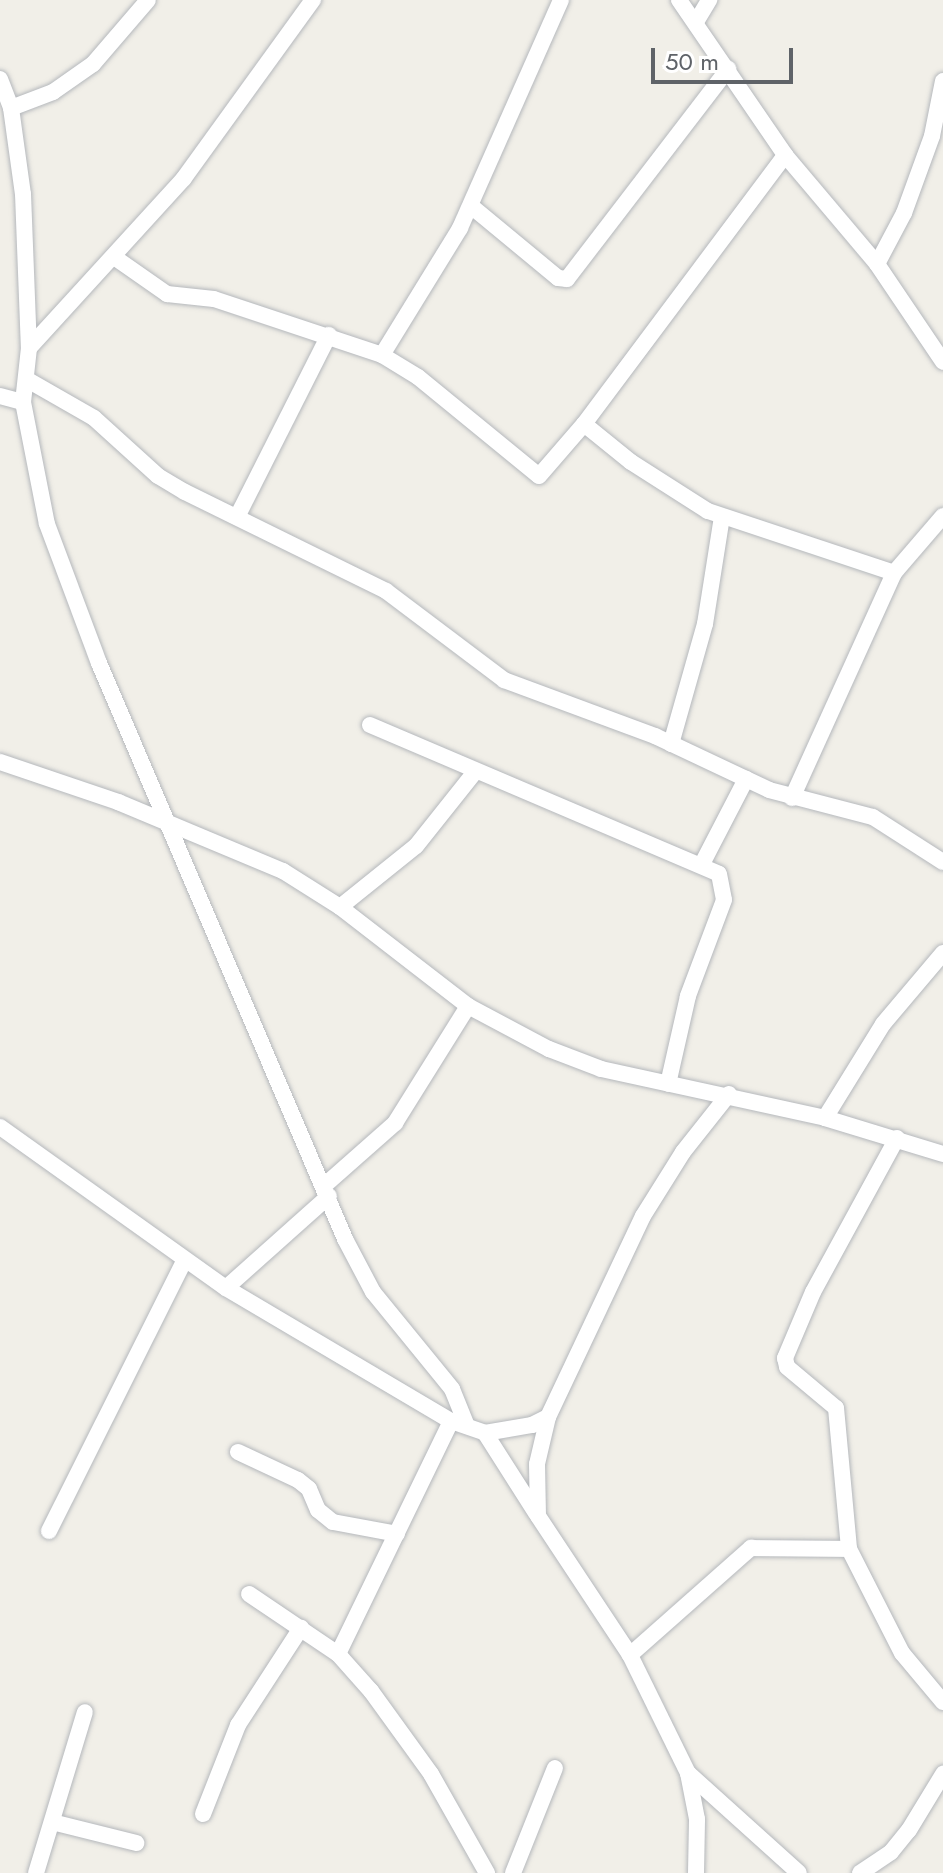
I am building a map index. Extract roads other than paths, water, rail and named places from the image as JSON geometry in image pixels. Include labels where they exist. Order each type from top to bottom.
[{"type":"street","points":[[11,108],[53,92],[93,64],[148,0]]},
{"type":"street","points":[[29,348],[114,257],[233,117],[313,0]]},
{"type":"street","points":[[382,355],[471,206],[561,0]]},
{"type":"street","points":[[679,0],[785,155],[877,264],[943,362]]},
{"type":"street","points":[[696,22],[709,0]]},
{"type":"street","points":[[471,206],[558,278],[567,279],[728,69]]},
{"type":"street","points":[[0,79],[11,108],[23,194],[29,348],[23,402],[47,524],[99,663],[170,822],[247,1016],[373,1292],[452,1389],[458,1422],[397,1534],[338,1654]]},
{"type":"street","points":[[877,264],[904,213],[932,136],[943,81]]},
{"type":"street","points":[[114,257],[167,294],[214,299],[382,355],[418,377],[532,474],[545,473],[785,155]]},
{"type":"street","points":[[237,517],[329,335]]},
{"type":"street","points":[[26,379],[94,418],[158,476],[386,591],[504,680],[671,744],[792,798],[873,817],[943,862]]},
{"type":"street","points":[[0,396],[23,402]]},
{"type":"street","points":[[584,424],[631,462],[722,517],[894,573]]},
{"type":"street","points":[[792,798],[894,573],[943,516]]},
{"type":"street","points":[[671,744],[705,624],[722,517]]},
{"type":"street","points":[[370,725],[474,773],[702,864],[719,874],[724,900],[688,996],[668,1084]]},
{"type":"street","points":[[0,762],[170,822],[283,871],[340,907],[468,1006],[562,1054],[668,1084],[729,1094],[825,1118],[943,1154]]},
{"type":"street","points":[[340,907],[416,846],[474,773]]},
{"type":"street","points":[[702,864],[746,779]]},
{"type":"street","points":[[825,1118],[883,1024],[943,953]]},
{"type":"street","points":[[226,1288],[395,1123],[468,1006]]},
{"type":"street","points":[[538,1516],[537,1464],[548,1417],[643,1216],[683,1152],[729,1094]]},
{"type":"street","points":[[0,1127],[226,1288],[458,1422],[485,1433],[532,1425],[548,1417]]},
{"type":"street","points":[[897,1138],[813,1292],[785,1358],[787,1367],[836,1408],[849,1549],[902,1653],[943,1702]]},
{"type":"street","points":[[49,1531],[185,1260]]},
{"type":"street","points":[[485,1433],[630,1655],[688,1773],[697,1819],[696,1873]]},
{"type":"street","points":[[238,1452],[298,1480],[309,1489],[318,1510],[333,1522],[397,1534]]},
{"type":"street","points":[[630,1655],[751,1548],[849,1549]]},
{"type":"street","points":[[249,1594],[338,1654],[431,1774],[487,1873]]},
{"type":"street","points":[[203,1814],[238,1725],[301,1628]]},
{"type":"street","points":[[36,1873],[85,1712]]},
{"type":"street","points":[[513,1873],[555,1768]]},
{"type":"street","points":[[688,1773],[799,1873]]},
{"type":"street","points":[[860,1873],[891,1852],[909,1830],[943,1774]]},
{"type":"street","points":[[52,1822],[136,1843]]}]
